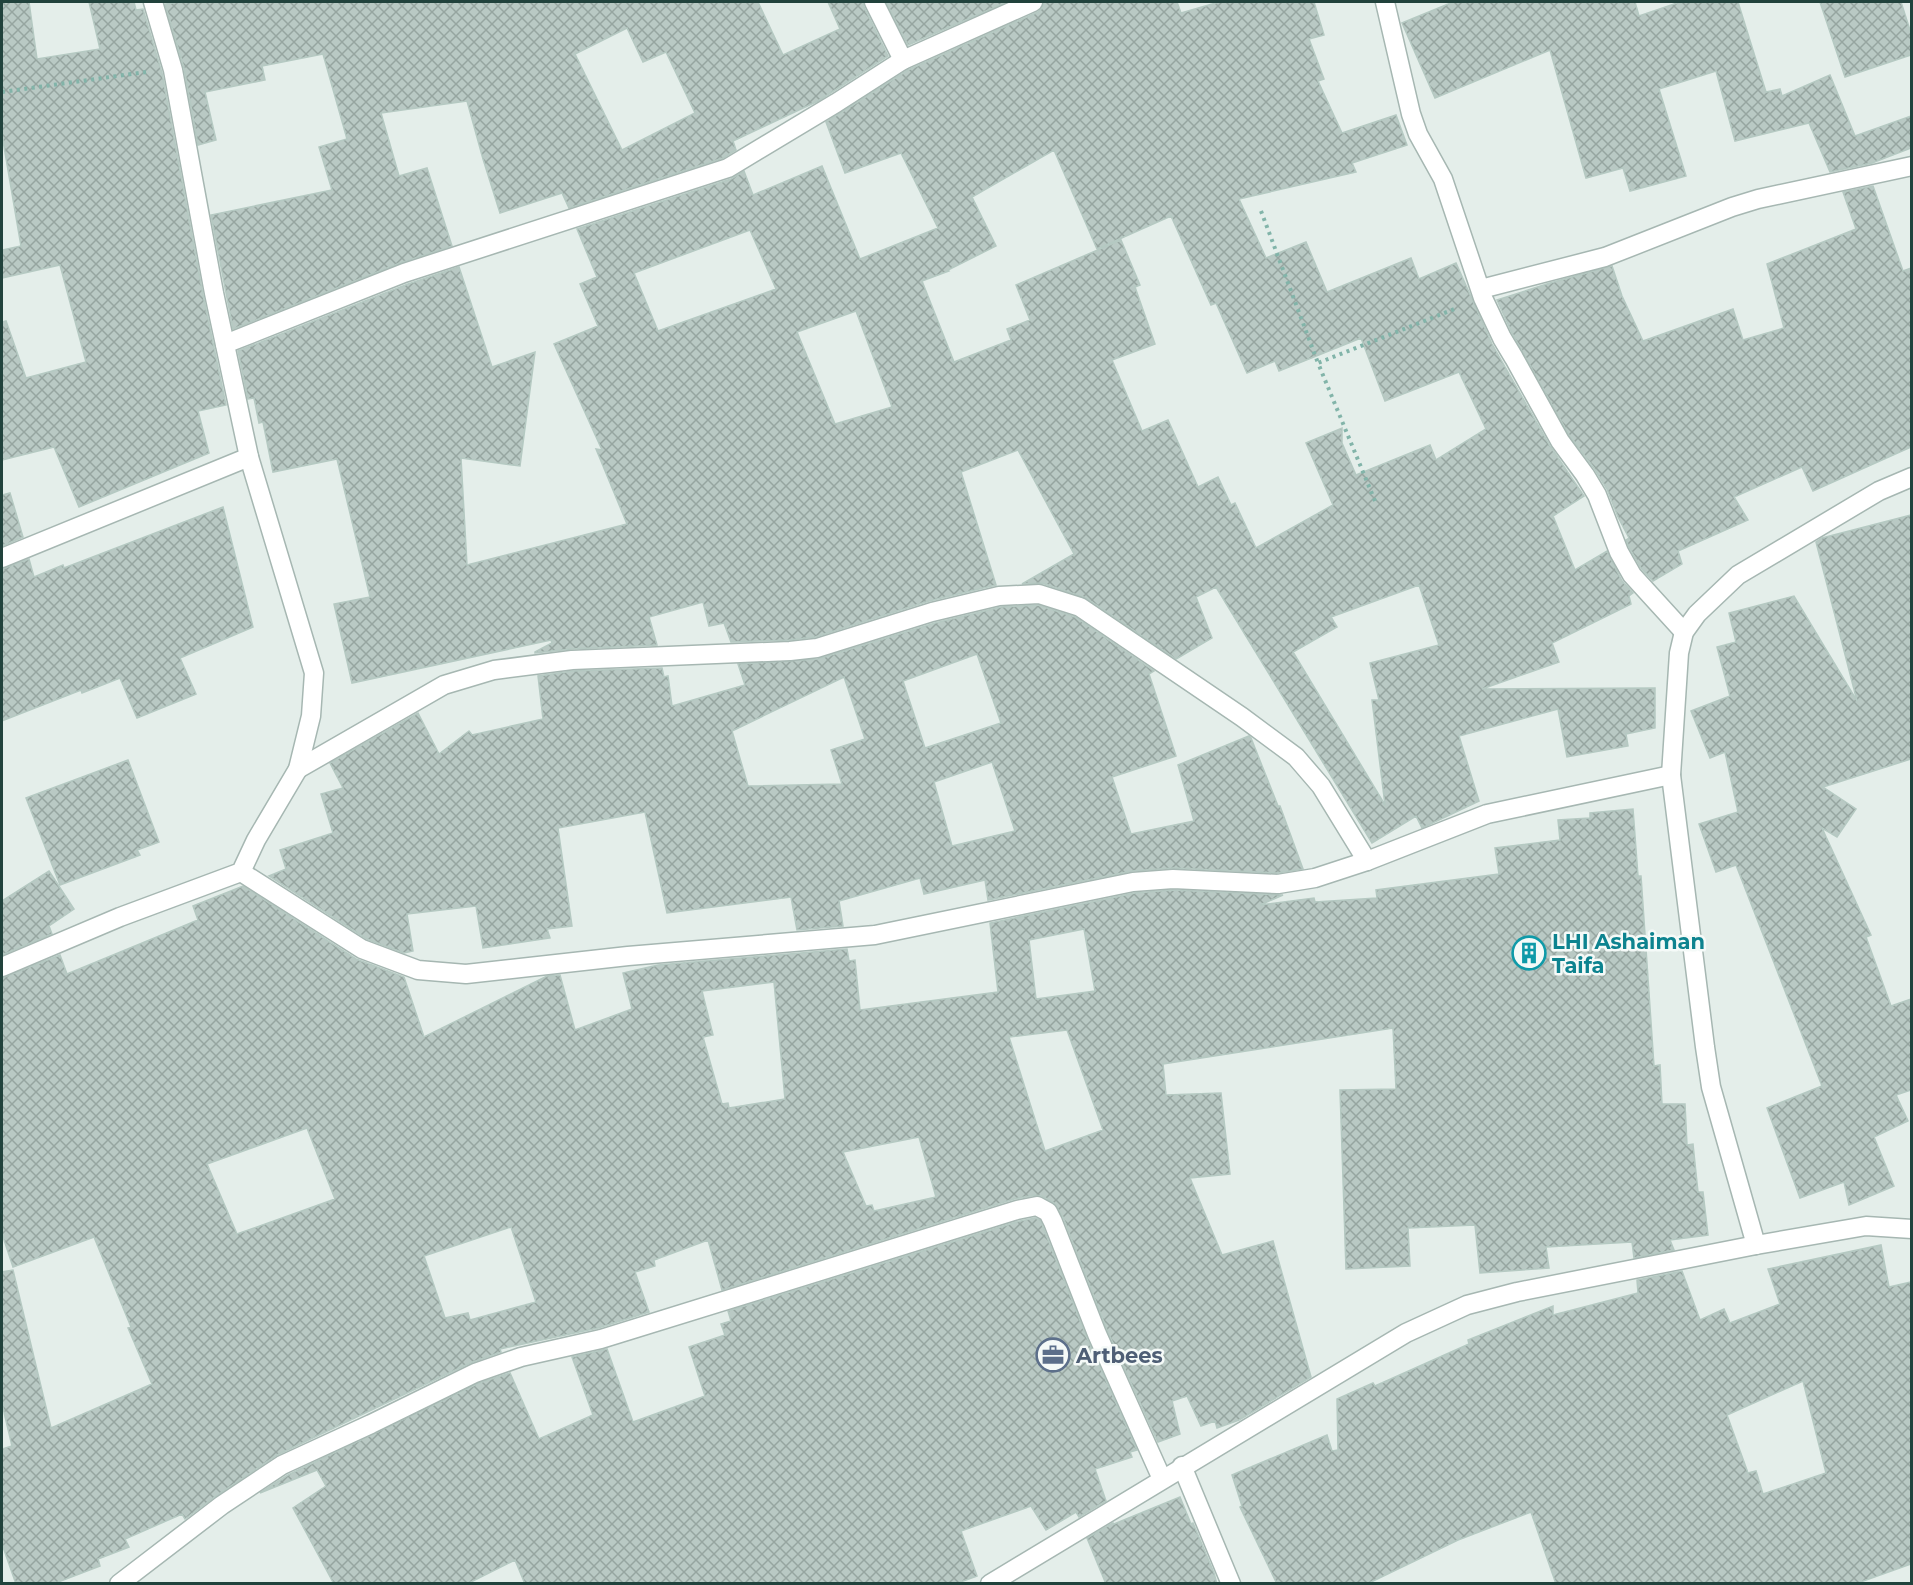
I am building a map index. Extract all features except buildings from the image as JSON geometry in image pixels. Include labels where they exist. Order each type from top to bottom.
[{"type":"street","points":[[2,968],[120,917],[241,872],[256,840],[298,769],[311,716],[314,673],[249,457],[214,293],[173,70],[153,2]]},
{"type":"street","points":[[874,2],[903,60]]},
{"type":"street","points":[[225,344],[404,273],[728,168],[903,60],[1033,2]]},
{"type":"street","points":[[1385,2],[1418,134],[1443,179],[1482,293],[1502,338],[1560,441],[1586,475],[1597,495],[1619,552],[1632,575],[1684,632]]},
{"type":"street","points":[[1482,293],[1605,257],[1758,199],[1911,166]]},
{"type":"street","points":[[2,558],[249,457]]},
{"type":"street","points":[[1756,1245],[1711,1087],[1671,775],[1679,653],[1684,632],[1697,614],[1738,575],[1879,491],[1911,477]]},
{"type":"street","points":[[298,769],[444,685],[494,670],[572,660],[818,648],[932,612],[999,596],[1039,594],[1080,607],[1242,717],[1296,757],[1322,786],[1367,861]]},
{"type":"street","points":[[241,872],[362,949],[418,970],[466,974],[628,956],[875,936],[1132,882],[1173,879],[1278,884],[1315,878],[1367,861],[1486,814],[1671,775]]},
{"type":"street","points":[[119,1584],[222,1505],[282,1465],[475,1373],[521,1358],[601,1339],[1017,1210],[1037,1206],[1048,1212],[1053,1222],[1097,1334],[1162,1479]]},
{"type":"street","points":[[990,1584],[1182,1466],[1406,1333],[1467,1305],[1517,1292],[1866,1226],[1911,1229]]},
{"type":"street","points":[[1182,1466],[1231,1584]]},
{"type":"path","points":[[2,92],[94,78],[173,70]]},
{"type":"path","points":[[1261,211],[1318,363],[1375,501]]},
{"type":"path","points":[[1318,363],[1482,293]]},
{"type":"place","name":"LHI Ashaiman Taifa","points":[[1529,953]]},
{"type":"place","name":"Artbees","points":[[1053,1355]]}]
